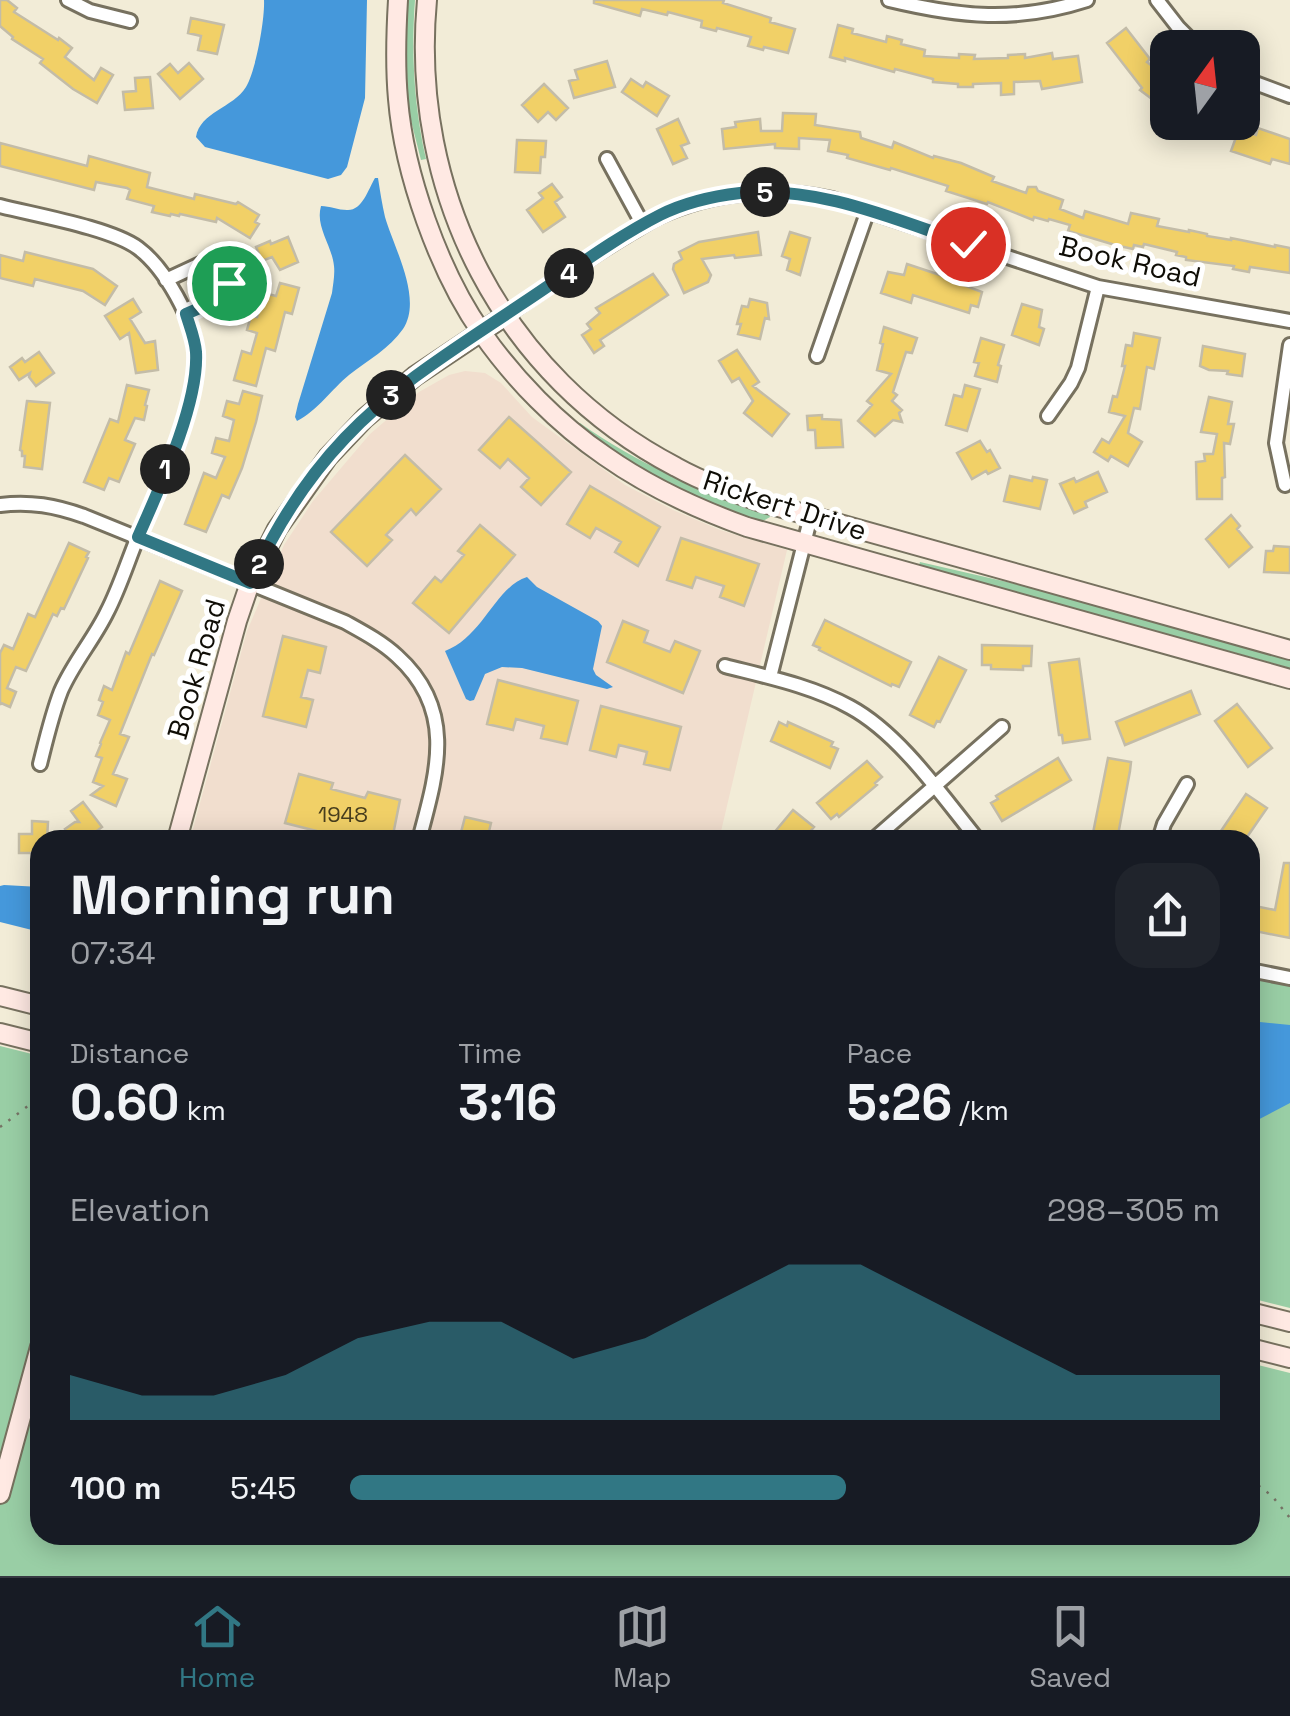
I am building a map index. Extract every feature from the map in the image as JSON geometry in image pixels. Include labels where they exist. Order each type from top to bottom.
[{"type":"street","points":[[68,0],[90,12],[130,21]]},
{"type":"street","name":"Rickert Drive","points":[[398,0],[398,101],[406,150],[440,254],[481,332],[541,402],[602,454],[669,495],[748,527],[1290,678]]},
{"type":"street","name":"Rickert Drive","points":[[427,0],[425,87],[436,155],[463,237],[504,316],[571,393],[608,424],[643,448],[714,485],[1290,650]]},
{"type":"street","points":[[889,0],[930,10],[988,16],[1039,12],[1087,0]]},
{"type":"street","points":[[1157,0],[1181,30]]},
{"type":"street","points":[[1260,85],[1290,96]]},
{"type":"street","points":[[606,160],[643,226]]},
{"type":"street","name":"Book Road","points":[[180,830],[250,583],[277,528],[328,456],[390,395],[662,214],[735,194],[794,192],[868,210],[1098,287],[1290,321]]},
{"type":"street","points":[[0,206],[130,242],[166,280],[186,314],[196,356],[192,388],[177,440],[108,610],[61,691],[40,764]]},
{"type":"street","points":[[818,356],[868,210]]},
{"type":"street","points":[[166,280],[209,260],[227,269],[229,283],[223,295],[186,314]]},
{"type":"street","points":[[1048,416],[1078,368],[1098,287]]},
{"type":"street","points":[[1285,486],[1276,443],[1290,345]]},
{"type":"street","points":[[0,505],[54,506],[138,537],[344,622],[399,658],[425,690],[439,745],[435,782],[422,830]]},
{"type":"street","points":[[770,677],[812,516]]},
{"type":"street","points":[[726,666],[822,694],[868,718],[906,755],[970,830]]},
{"type":"street","points":[[884,830],[1002,727]]},
{"type":"street","points":[[1162,830],[1187,784]]},
{"type":"street","points":[[1260,972],[1290,978]]},
{"type":"street","points":[[0,996],[30,1004]]},
{"type":"street","points":[[0,1033],[30,1040]]},
{"type":"street","points":[[1260,1314],[1290,1322]]},
{"type":"street","points":[[1260,1350],[1290,1358]]},
{"type":"street","points":[[0,1494],[30,1384]]},
{"type":"path","points":[[0,1126],[30,1104]]},
{"type":"path","points":[[1260,1487],[1290,1518]]},
{"type":"shaded area","points":[[465,371],[485,373],[501,383],[532,417],[625,485],[720,530],[787,550],[721,830],[193,830],[247,631],[284,545],[313,501],[370,434],[419,392],[449,375]]},
{"type":"green space","points":[[405,0],[415,0],[414,80],[426,159],[421,160],[404,85]]},
{"type":"green space","points":[[580,423],[647,464],[718,495],[768,511],[770,517],[763,521],[738,514],[666,483],[621,456]]},
{"type":"green space","points":[[920,562],[1068,596],[1290,657],[1290,668],[919,565]]},
{"type":"green space","points":[[1260,980],[1290,986],[1290,1308],[1260,1300]]},
{"type":"green space","points":[[0,1046],[30,1054],[30,1545],[1260,1545],[1260,1366],[1290,1373],[1290,1576],[0,1576]]},
{"type":"water","points":[[264,0],[367,0],[365,98],[347,167],[341,175],[328,179],[205,147],[196,137],[210,116],[246,87],[259,44]]},
{"type":"water","points":[[375,178],[405,273],[408,317],[392,342],[297,421],[298,404],[334,280],[333,258],[320,221],[321,206],[347,210],[357,207]]},
{"type":"water","points":[[527,577],[602,626],[593,669],[613,687],[607,689],[522,668],[502,667],[485,674],[474,700],[466,699],[445,651],[469,635],[506,591]]},
{"type":"water","points":[[0,886],[30,886],[30,930],[0,922]]},
{"type":"water","points":[[1260,1022],[1290,1025],[1290,1103],[1260,1119]]},
{"type":"building","points":[[0,0],[7,0],[17,8],[14,12],[72,48],[65,57],[94,80],[101,68],[113,75],[97,103],[73,89],[40,63],[43,59],[12,39],[0,26]]},
{"type":"building","points":[[594,0],[724,0],[723,3],[795,29],[788,53],[764,47],[763,50],[748,46],[751,37],[701,27],[702,21],[642,9],[640,16]]},
{"type":"building","points":[[191,18],[224,25],[217,54],[198,50],[201,36],[188,33]]},
{"type":"building","points":[[838,25],[886,42],[887,36],[902,40],[901,44],[925,50],[924,56],[1078,56],[1082,82],[1042,89],[1040,81],[1014,82],[1014,94],[1001,95],[1001,83],[958,87],[933,82],[895,69],[894,72],[830,57]]},
{"type":"building","points":[[1126,28],[1150,59],[1150,98],[1140,90],[1107,43]]},
{"type":"building","points":[[607,61],[615,87],[574,98],[569,81],[578,79],[575,70]]},
{"type":"building","points":[[189,63],[203,79],[180,99],[158,74],[170,64],[178,73]]},
{"type":"building","points":[[150,77],[153,108],[125,110],[123,92],[136,91],[135,78]]},
{"type":"building","points":[[631,79],[643,87],[646,82],[669,96],[657,116],[622,92]]},
{"type":"building","points":[[544,84],[568,108],[556,120],[548,112],[538,122],[522,105]]},
{"type":"building","points":[[783,113],[816,114],[815,125],[860,132],[861,138],[892,148],[894,142],[933,158],[961,163],[994,177],[992,181],[1026,193],[1028,187],[1036,187],[1063,200],[1060,209],[1083,218],[1085,211],[1128,224],[1131,213],[1159,219],[1157,226],[1290,248],[1290,273],[1250,267],[1249,272],[1233,269],[1234,266],[1186,260],[1177,252],[1144,244],[1134,245],[1133,249],[1115,245],[1068,231],[1070,225],[1049,219],[1033,220],[946,191],[948,186],[828,151],[830,140],[799,138],[799,149],[775,148],[775,144],[724,149],[722,129],[736,127],[735,122],[760,119],[761,131],[782,131]]},
{"type":"building","points":[[678,119],[689,143],[681,146],[687,158],[673,164],[657,129]]},
{"type":"building","points":[[1260,129],[1290,139],[1290,164],[1272,159],[1270,164],[1231,151],[1235,140],[1260,140]]},
{"type":"building","points":[[517,140],[546,141],[540,173],[515,172]]},
{"type":"building","points":[[0,143],[87,166],[89,156],[150,173],[147,187],[194,199],[195,194],[238,202],[259,215],[255,222],[259,224],[250,238],[217,218],[216,222],[152,212],[154,206],[127,199],[127,188],[96,182],[94,190],[0,166]]},
{"type":"building","points":[[552,184],[562,197],[555,202],[565,217],[543,232],[527,210],[543,198],[539,193]]},
{"type":"building","points":[[758,232],[761,255],[702,259],[711,275],[708,282],[684,293],[673,269],[682,259],[679,252],[699,242]]},
{"type":"building","points":[[790,232],[810,238],[800,275],[787,270],[790,259],[782,256]]},
{"type":"building","points":[[288,237],[298,262],[280,270],[272,257],[262,261],[256,247]]},
{"type":"building","points":[[25,252],[93,269],[117,286],[105,305],[83,291],[35,279],[33,286],[0,278],[0,255],[23,261]]},
{"type":"building","points":[[907,264],[982,292],[978,307],[971,305],[969,313],[913,295],[911,303],[881,293],[888,272],[904,275]]},
{"type":"building","points":[[653,274],[668,295],[600,340],[604,346],[594,353],[582,335],[591,329],[587,324],[600,313],[596,308]]},
{"type":"building","points":[[280,283],[299,288],[292,314],[285,312],[275,351],[266,348],[256,386],[234,380],[242,351],[251,354],[257,333],[247,330],[251,316],[257,317],[264,293],[276,296]]},
{"type":"building","points":[[133,299],[141,312],[130,319],[145,343],[155,341],[158,370],[136,373],[129,333],[120,339],[105,316]]},
{"type":"building","points":[[750,299],[767,303],[769,319],[765,318],[760,339],[738,334],[742,306],[748,307]]},
{"type":"building","points":[[1022,304],[1042,310],[1039,327],[1044,329],[1039,345],[1012,335]]},
{"type":"building","points":[[884,327],[917,338],[912,353],[906,352],[893,392],[897,395],[892,401],[902,410],[902,422],[893,420],[875,436],[858,421],[872,405],[867,401],[891,374],[877,370]]},
{"type":"building","points":[[1134,333],[1160,338],[1154,369],[1147,367],[1140,409],[1134,408],[1128,433],[1142,442],[1128,466],[1094,452],[1102,439],[1109,443],[1125,416],[1109,412],[1125,366],[1126,345],[1132,346]]},
{"type":"building","points":[[981,338],[1004,345],[997,382],[975,376],[979,363],[974,362]]},
{"type":"building","points":[[1203,346],[1245,354],[1242,376],[1200,366]]},
{"type":"building","points":[[737,350],[759,382],[753,386],[789,414],[772,436],[744,413],[753,401],[739,378],[732,382],[719,361]]},
{"type":"building","points":[[39,352],[54,373],[36,386],[30,373],[19,380],[10,367]]},
{"type":"building","points":[[127,385],[149,390],[144,420],[135,418],[125,440],[135,444],[119,482],[109,478],[104,490],[84,482],[110,419],[118,422]]},
{"type":"building","points":[[965,385],[980,389],[967,431],[946,425],[954,395],[962,397]]},
{"type":"building","points":[[243,391],[262,396],[256,422],[229,498],[222,495],[206,532],[185,524],[204,473],[216,478],[225,457],[212,453],[216,438],[229,441],[234,420],[223,416],[227,401],[239,404]]},
{"type":"building","points":[[1209,397],[1232,402],[1228,424],[1234,424],[1230,444],[1224,443],[1222,499],[1197,499],[1196,462],[1205,461],[1204,454],[1213,454],[1217,434],[1201,432]]},
{"type":"building","points":[[27,401],[50,403],[42,469],[24,467],[25,456],[20,450]]},
{"type":"building","points":[[822,415],[822,419],[841,420],[843,447],[816,448],[815,430],[808,430],[807,416]]},
{"type":"building","points":[[509,417],[571,472],[541,505],[521,487],[529,478],[508,459],[500,468],[479,450]]},
{"type":"building","points":[[980,441],[1000,468],[972,479],[957,453]]},
{"type":"building","points":[[405,455],[441,489],[416,515],[411,509],[386,535],[392,540],[367,566],[331,532]]},
{"type":"building","points":[[1098,472],[1107,492],[1085,502],[1087,507],[1074,513],[1060,484]]},
{"type":"building","points":[[1010,476],[1047,480],[1040,509],[1004,501]]},
{"type":"building","points":[[590,486],[660,527],[638,566],[615,552],[621,542],[596,528],[590,538],[567,524]]},
{"type":"building","points":[[1231,515],[1252,547],[1229,567],[1206,539]]},
{"type":"building","points":[[480,525],[515,555],[449,633],[413,603],[435,577],[441,582],[464,555],[458,551]]},
{"type":"building","points":[[681,538],[759,564],[744,606],[720,597],[724,586],[696,577],[692,588],[667,580]]},
{"type":"building","points":[[69,543],[89,552],[88,558],[64,609],[57,616],[53,614],[26,671],[16,667],[7,688],[16,692],[10,707],[0,705],[0,653],[4,645],[13,649],[28,614],[35,617]]},
{"type":"building","points":[[1274,546],[1290,547],[1290,573],[1264,572],[1266,551],[1273,551]]},
{"type":"building","points":[[160,581],[182,591],[120,734],[129,737],[113,774],[127,779],[116,806],[91,795],[103,786],[93,782],[102,758],[96,756],[110,720],[98,715],[103,702],[99,700],[104,686],[112,690]]},
{"type":"building","points":[[825,620],[911,662],[899,687],[813,645]]},
{"type":"building","points":[[623,621],[648,631],[644,642],[670,652],[675,641],[700,651],[683,693],[607,662]]},
{"type":"building","points":[[283,636],[326,647],[320,673],[308,670],[301,697],[313,700],[306,727],[263,716]]},
{"type":"building","points":[[982,645],[1032,646],[1031,666],[1023,666],[1023,670],[991,669],[991,665],[982,665]]},
{"type":"building","points":[[939,657],[966,670],[934,727],[910,715]]},
{"type":"building","points":[[1079,659],[1090,739],[1063,743],[1049,663]]},
{"type":"building","points":[[498,680],[578,701],[567,744],[541,738],[544,726],[516,719],[513,730],[487,724]]},
{"type":"building","points":[[1191,691],[1200,714],[1125,745],[1116,722]]},
{"type":"building","points":[[1237,704],[1272,748],[1248,767],[1215,721]]},
{"type":"building","points":[[601,706],[681,727],[670,770],[644,764],[647,752],[619,745],[616,757],[590,750]]},
{"type":"building","points":[[779,722],[787,726],[788,722],[833,742],[831,746],[838,749],[830,768],[771,741]]},
{"type":"building","points":[[1058,758],[1071,780],[1002,821],[991,803],[998,799],[996,796]]},
{"type":"building","points":[[1108,758],[1131,762],[1119,830],[1094,830]]},
{"type":"building","points":[[867,761],[882,777],[839,817],[837,814],[831,819],[817,803]]},
{"type":"building","points":[[299,774],[333,783],[331,789],[365,798],[368,792],[400,800],[394,830],[313,830],[285,823]]},
{"type":"building","points":[[1246,794],[1267,808],[1252,830],[1222,830]]},
{"type":"building","points":[[83,802],[102,827],[66,830],[79,822],[71,811]]},
{"type":"building","points":[[793,810],[814,827],[811,830],[776,830]]},
{"type":"building","points":[[465,817],[491,823],[489,830],[462,830]]},
{"type":"building","points":[[32,821],[48,822],[48,830],[32,830]]},
{"type":"building","points":[[19,834],[30,834],[30,853],[19,853]]},
{"type":"building","points":[[1284,863],[1290,863],[1290,938],[1260,932],[1260,907],[1275,910]]},
{"type":"route","points":[[229,283],[223,295],[186,314],[195,343],[192,388],[172,454],[138,537],[250,583],[277,528],[328,456],[390,395],[662,214],[735,194],[794,192],[832,199],[968,244]]}]
